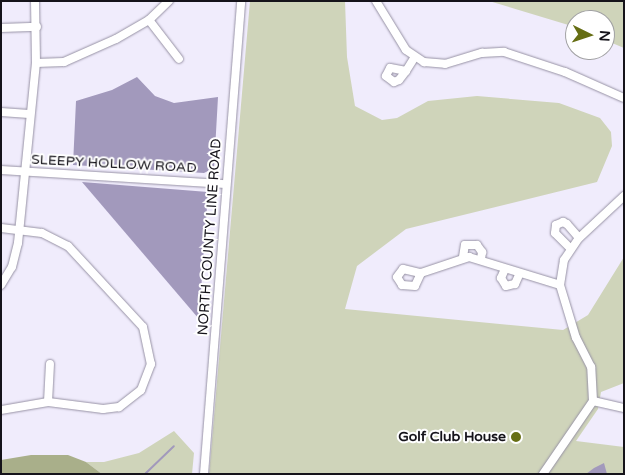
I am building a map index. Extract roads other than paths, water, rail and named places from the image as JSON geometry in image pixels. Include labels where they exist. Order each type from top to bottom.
[{"type":"street","points":[[1,285],[16,255],[29,114],[36,63],[37,27],[35,1]]},
{"type":"street","points":[[36,63],[68,60],[149,20],[169,1]]},
{"type":"street","name":"NORTH COUNTY LINE ROAD","points":[[204,474],[241,1]]},
{"type":"street","points":[[376,1],[414,58],[445,64],[482,53],[504,52],[565,72],[624,98]]},
{"type":"street","points":[[149,20],[179,59]]},
{"type":"street","points":[[1,28],[37,27]]},
{"type":"street","points":[[406,71],[414,58]]},
{"type":"street","points":[[1,112],[29,114]]},
{"type":"street","name":"SLEEPY HOLLOW ROAD","points":[[1,170],[226,184]]},
{"type":"street","points":[[543,474],[593,401],[592,367],[576,338],[560,285],[570,248],[624,196]]},
{"type":"street","points":[[570,248],[555,233],[556,225],[563,222],[567,224],[579,238]]},
{"type":"street","points":[[1,228],[42,233],[68,246],[109,293],[138,320],[147,336],[151,352],[146,382],[142,390],[124,405],[103,410],[48,402],[1,410]]},
{"type":"street","points":[[463,257],[465,245],[478,245],[482,252],[481,259]]},
{"type":"street","points":[[422,273],[463,257],[481,259],[519,275],[560,285]]},
{"type":"street","points":[[504,269],[501,278],[506,286],[515,284],[519,275]]},
{"type":"street","points":[[48,402],[50,364]]},
{"type":"street","points":[[593,401],[624,408]]},
{"type":"waterway","points":[[145,474],[174,446]]},
{"type":"place","name":"Golf Club House","points":[[516,437]]}]
